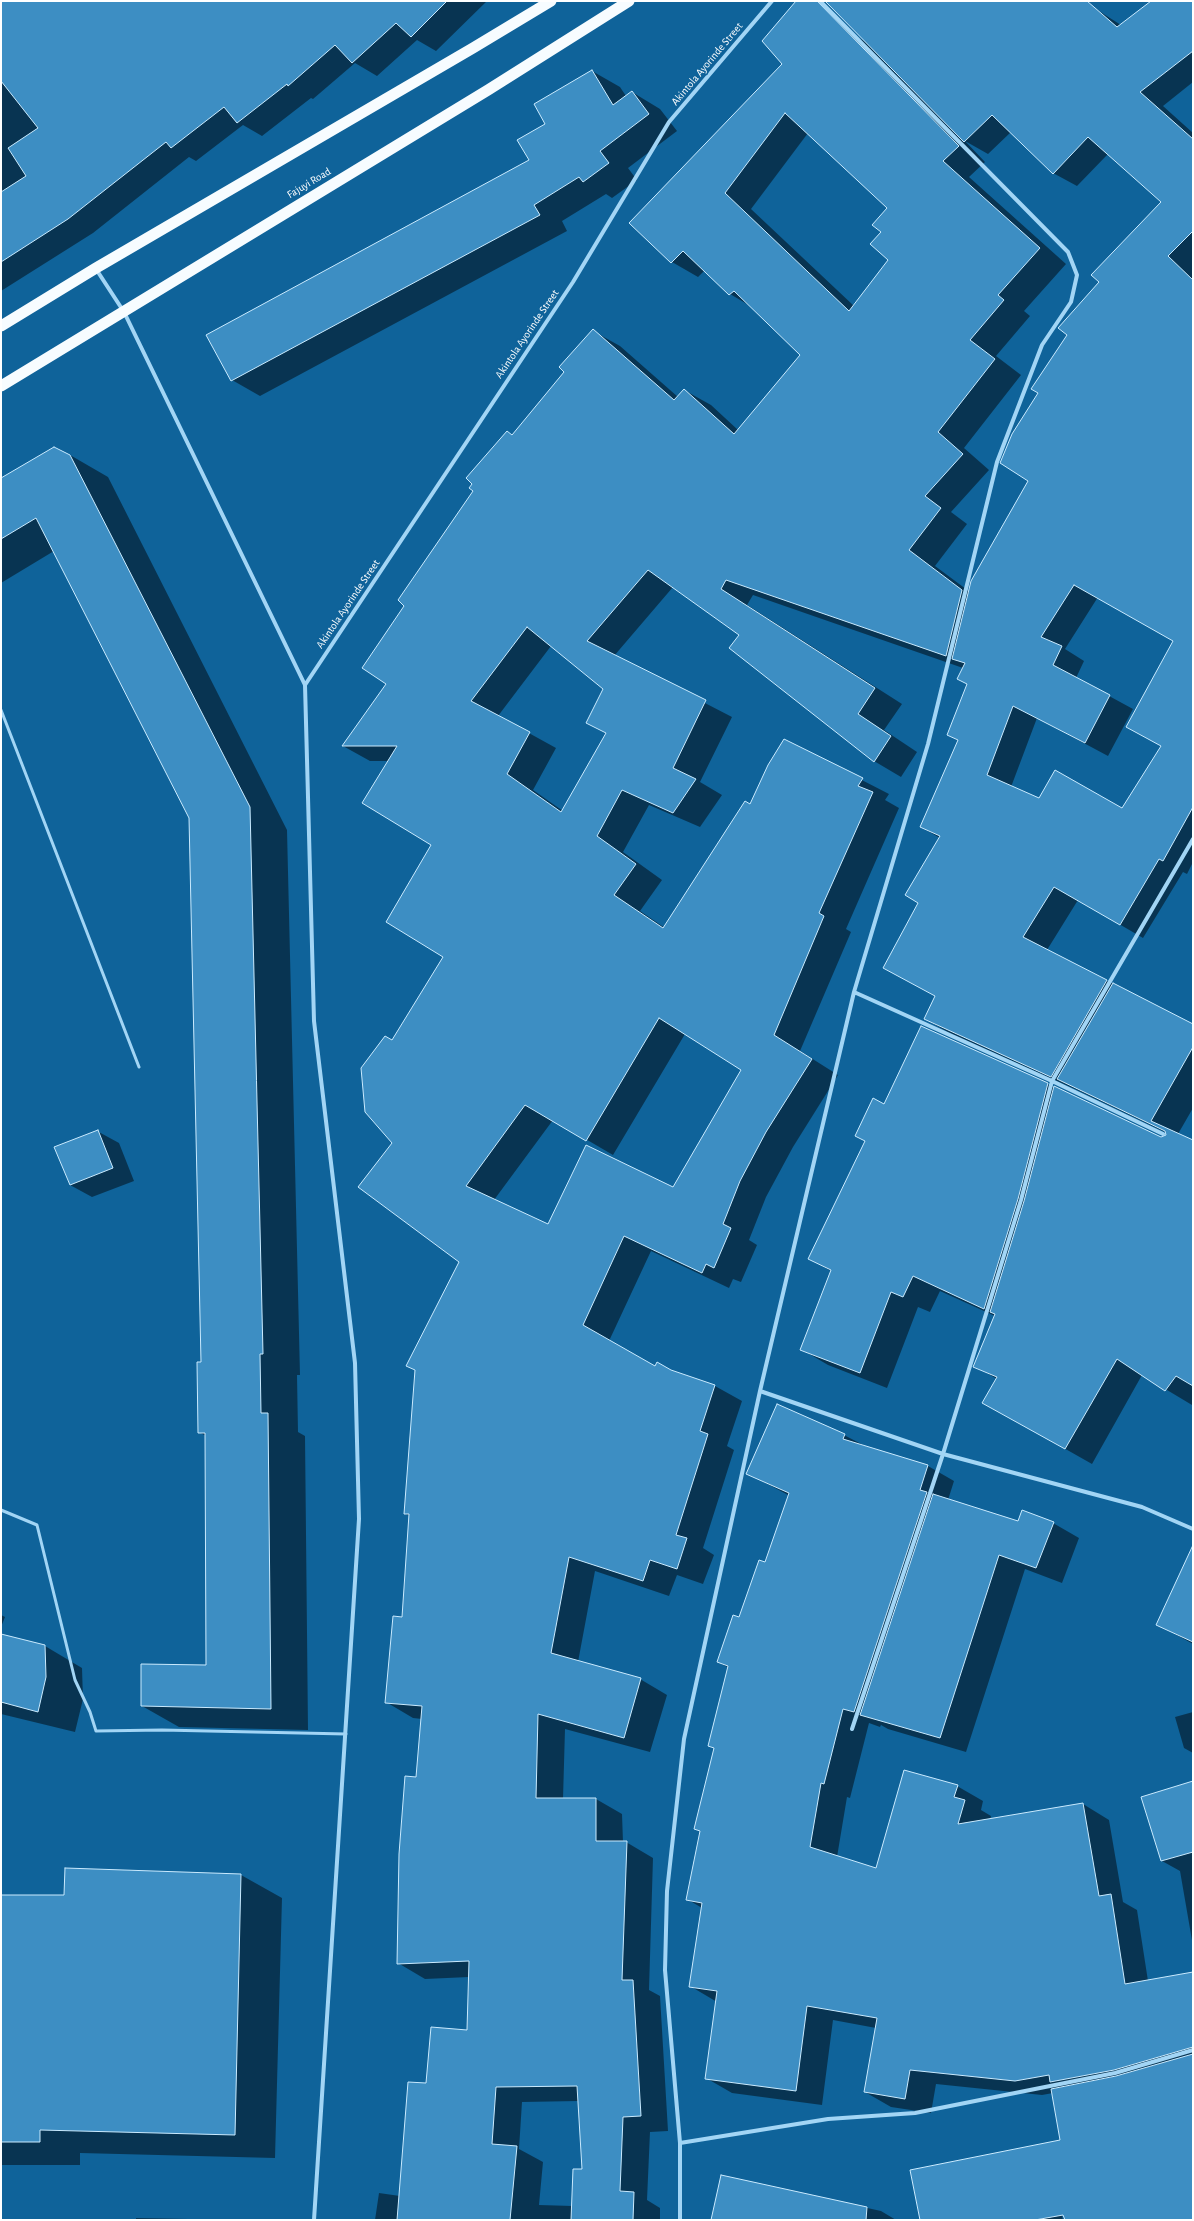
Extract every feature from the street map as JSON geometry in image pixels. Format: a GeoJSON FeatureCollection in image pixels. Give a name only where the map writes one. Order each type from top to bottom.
{"type":"FeatureCollection","features":[{"type":"Feature","properties":{"kind":"highway"},"geometry":{"type":"LineString","coordinates":[[1,326],[96,268],[474,48],[551,1]]}},
{"type":"Feature","properties":{"kind":"highway","name":"Fajuyi Road"},"geometry":{"type":"LineString","coordinates":[[1,386],[629,1]]}},
{"type":"Feature","properties":{"kind":"street","name":"Akintola Ayorinde Street"},"geometry":{"type":"LineString","coordinates":[[305,685],[573,282],[669,122],[772,1]]}},
{"type":"Feature","properties":{"kind":"street"},"geometry":{"type":"LineString","coordinates":[[680,2220],[680,2143],[665,1970],[667,1884],[684,1740],[760,1392],[854,992],[928,744],[997,462],[1042,345],[1071,302],[1077,275],[1068,252],[820,1]]}},
{"type":"Feature","properties":{"kind":"street"},"geometry":{"type":"LineString","coordinates":[[96,268],[124,312],[305,685],[314,1021],[355,1363],[359,1519],[314,2220]]}},
{"type":"Feature","properties":{"kind":"street"},"geometry":{"type":"LineString","coordinates":[[852,1729],[943,1454],[1021,1200],[1052,1081],[1193,839]]}},
{"type":"Feature","properties":{"kind":"street"},"geometry":{"type":"LineString","coordinates":[[854,992],[1052,1081],[1163,1134]]}},
{"type":"Feature","properties":{"kind":"street"},"geometry":{"type":"LineString","coordinates":[[760,1392],[943,1454],[1142,1507],[1193,1529]]}},
{"type":"Feature","properties":{"kind":"street"},"geometry":{"type":"LineString","coordinates":[[680,2143],[828,2119],[915,2113],[1115,2073],[1193,2050]]}},
{"type":"Feature","properties":{"kind":"lane"},"geometry":{"type":"LineString","coordinates":[[1,710],[139,1067]]}},
{"type":"Feature","properties":{"kind":"lane"},"geometry":{"type":"LineString","coordinates":[[1,1510],[37,1525],[75,1680],[90,1712],[96,1731],[162,1730],[346,1734]]}},
{"type":"Feature","properties":{"kind":"building"},"geometry":{"type":"Polygon","coordinates":[[[1,1],[447,1],[411,37],[396,23],[352,63],[335,45],[288,86],[287,84],[237,123],[224,107],[171,148],[166,142],[68,219],[1,262],[1,192],[26,176],[8,148],[38,128],[1,81],[1,1]]]}},
{"type":"Feature","properties":{"kind":"building"},"geometry":{"type":"Polygon","coordinates":[[[796,1],[817,1],[959,146],[943,161],[1040,248],[998,295],[1004,300],[970,340],[995,359],[938,432],[963,454],[925,496],[941,508],[909,550],[962,590],[946,656],[726,580],[721,589],[875,688],[858,714],[891,736],[874,762],[729,648],[739,635],[648,570],[587,641],[706,700],[673,768],[696,779],[673,813],[622,790],[597,836],[636,864],[614,895],[663,928],[745,801],[750,804],[768,765],[784,739],[863,778],[858,786],[873,792],[819,913],[824,916],[774,1035],[812,1059],[766,1132],[740,1181],[723,1224],[731,1228],[714,1268],[706,1264],[702,1273],[624,1236],[583,1325],[655,1366],[657,1362],[671,1370],[715,1385],[700,1431],[708,1434],[676,1535],[687,1538],[677,1569],[650,1560],[643,1581],[569,1557],[551,1653],[641,1678],[624,1738],[538,1714],[536,1798],[596,1798],[596,1841],[627,1841],[622,1980],[633,1980],[641,2116],[623,2117],[620,2191],[634,2192],[633,2220],[571,2220],[573,2169],[582,2169],[577,2086],[496,2087],[492,2144],[517,2146],[510,2220],[397,2220],[408,2082],[426,2083],[431,2027],[467,2030],[469,1961],[397,1964],[399,1854],[405,1776],[416,1777],[422,1706],[385,1703],[393,1616],[402,1617],[409,1514],[404,1514],[415,1370],[406,1366],[459,1262],[358,1187],[392,1143],[365,1112],[361,1068],[385,1036],[392,1040],[443,957],[386,922],[431,845],[362,803],[397,746],[342,746],[386,684],[362,668],[404,606],[398,600],[473,491],[469,488],[472,484],[466,478],[507,431],[512,435],[564,372],[559,367],[593,329],[674,400],[684,389],[734,434],[800,355],[734,291],[729,295],[683,251],[671,263],[629,223],[782,64],[762,41],[796,1]],[[785,113],[725,193],[849,311],[888,260],[870,244],[881,232],[872,225],[887,208],[785,113]],[[527,627],[471,701],[530,732],[507,774],[561,812],[606,733],[586,723],[603,689],[527,627]],[[659,1018],[586,1141],[525,1105],[466,1186],[548,1224],[586,1145],[673,1187],[741,1070],[659,1018]]]}},
{"type":"Feature","properties":{"kind":"building"},"geometry":{"type":"Polygon","coordinates":[[[825,1],[1087,1],[1117,27],[1151,1],[1193,1],[1193,51],[1140,92],[1193,139],[1193,231],[1168,256],[1193,280],[1193,807],[1163,861],[1159,859],[1120,925],[1054,887],[1023,937],[1107,980],[1051,1077],[924,1019],[935,996],[883,968],[918,903],[905,895],[940,836],[920,827],[958,740],[947,735],[967,684],[957,679],[965,663],[952,659],[971,581],[1028,481],[1000,463],[1012,434],[1038,393],[1031,389],[1067,335],[1058,328],[1099,282],[1091,275],[1161,202],[1088,137],[1053,174],[992,115],[964,142],[825,1]],[[1074,585],[1041,637],[1062,646],[1053,665],[1110,695],[1085,743],[1013,706],[987,775],[1039,798],[1055,770],[1122,808],[1161,746],[1126,727],[1173,641],[1074,585]]]}},
{"type":"Feature","properties":{"kind":"building"},"geometry":{"type":"Polygon","coordinates":[[[592,70],[613,105],[632,91],[649,114],[600,151],[609,163],[583,182],[579,177],[534,205],[540,215],[231,381],[206,335],[529,160],[517,140],[545,124],[534,104],[592,70]]]}},
{"type":"Feature","properties":{"kind":"building"},"geometry":{"type":"Polygon","coordinates":[[[54,447],[70,455],[250,807],[263,1354],[260,1354],[261,1413],[268,1413],[271,1709],[141,1706],[141,1664],[206,1665],[205,1433],[198,1433],[197,1362],[201,1362],[189,818],[36,518],[1,539],[1,478],[54,447]]]}},
{"type":"Feature","properties":{"kind":"building"},"geometry":{"type":"Polygon","coordinates":[[[1113,983],[1193,1024],[1193,1047],[1151,1121],[1193,1140],[1193,1386],[1176,1376],[1165,1391],[1117,1359],[1065,1449],[982,1403],[997,1377],[973,1367],[995,1314],[990,1312],[1024,1201],[1054,1086],[1161,1137],[1166,1135],[1165,1131],[1057,1079],[1113,983]]]}},
{"type":"Feature","properties":{"kind":"building"},"geometry":{"type":"Polygon","coordinates":[[[921,1026],[1048,1083],[1018,1199],[984,1309],[913,1276],[903,1297],[891,1292],[860,1373],[800,1350],[831,1270],[808,1259],[865,1141],[855,1136],[873,1098],[884,1104],[921,1026]]]}},
{"type":"Feature","properties":{"kind":"building"},"geometry":{"type":"Polygon","coordinates":[[[98,1130],[113,1168],[70,1185],[54,1147],[98,1130]]]}},
{"type":"Feature","properties":{"kind":"building"},"geometry":{"type":"Polygon","coordinates":[[[777,1404],[845,1434],[843,1439],[928,1465],[920,1490],[927,1492],[854,1712],[843,1709],[824,1784],[821,1783],[810,1847],[876,1868],[904,1770],[958,1785],[954,1797],[965,1800],[958,1824],[1083,1803],[1099,1896],[1111,1894],[1125,1984],[1193,1972],[1193,2047],[1114,2070],[1050,2082],[1049,2075],[1015,2081],[910,2070],[905,2099],[864,2092],[877,2018],[807,2006],[796,2091],[705,2079],[717,1991],[689,1987],[702,1903],[686,1900],[700,1831],[694,1829],[714,1748],[708,1746],[728,1666],[717,1662],[733,1615],[739,1617],[759,1560],[765,1562],[789,1493],[746,1474],[777,1404]]]}},
{"type":"Feature","properties":{"kind":"building"},"geometry":{"type":"Polygon","coordinates":[[[933,1494],[1018,1521],[1022,1510],[1054,1522],[1036,1568],[999,1555],[940,1738],[860,1715],[933,1494]]]}},
{"type":"Feature","properties":{"kind":"building"},"geometry":{"type":"Polygon","coordinates":[[[1193,1545],[1193,1642],[1156,1625],[1193,1545]]]}},
{"type":"Feature","properties":{"kind":"building"},"geometry":{"type":"Polygon","coordinates":[[[1,1634],[45,1645],[46,1677],[38,1712],[1,1702],[1,1634]]]}},
{"type":"Feature","properties":{"kind":"building"},"geometry":{"type":"Polygon","coordinates":[[[1193,1781],[1193,1852],[1161,1861],[1141,1797],[1193,1781]]]}},
{"type":"Feature","properties":{"kind":"building"},"geometry":{"type":"Polygon","coordinates":[[[65,1868],[241,1874],[235,2135],[40,2130],[40,2142],[1,2142],[1,1895],[64,1895],[65,1868]]]}},
{"type":"Feature","properties":{"kind":"building"},"geometry":{"type":"Polygon","coordinates":[[[1193,2054],[1193,2220],[1065,2220],[1063,2215],[1035,2220],[920,2220],[910,2170],[1060,2140],[1051,2089],[1116,2076],[1193,2054]]]}},
{"type":"Feature","properties":{"kind":"building"},"geometry":{"type":"Polygon","coordinates":[[[721,2175],[867,2207],[866,2220],[711,2220],[721,2175]]]}}]}
